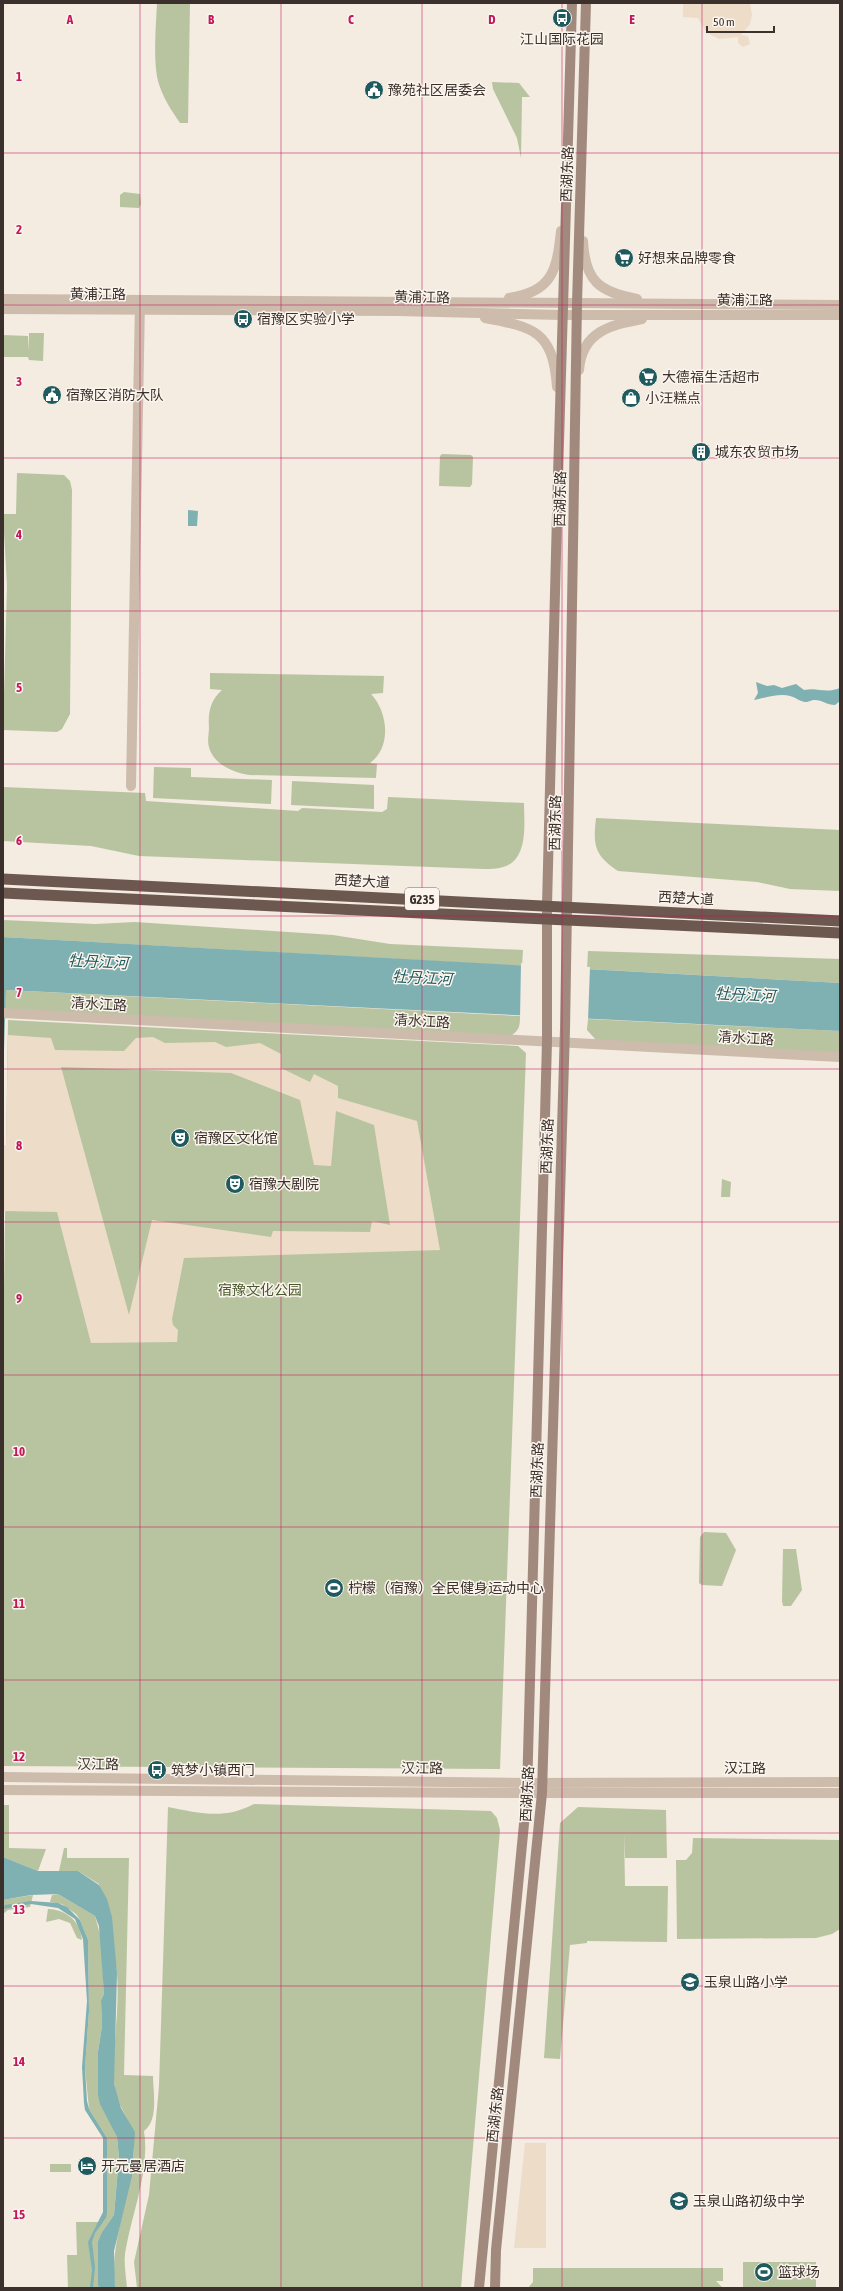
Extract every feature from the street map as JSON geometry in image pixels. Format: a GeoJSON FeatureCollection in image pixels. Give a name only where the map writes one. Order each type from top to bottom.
{"type":"FeatureCollection","features":[{"type":"Feature","properties":{"kind":"highway","name":"西楚大道"},"geometry":{"type":"LineString","coordinates":[[3,879],[568,906],[840,921]]}},
{"type":"Feature","properties":{"kind":"highway","name":"西楚大道"},"geometry":{"type":"LineString","coordinates":[[3,893],[840,933]]}},
{"type":"Feature","properties":{"kind":"main road","name":"西湖东路"},"geometry":{"type":"LineString","coordinates":[[479,2288],[527,1783],[547,1041],[547,906],[559,412],[572,3]]}},
{"type":"Feature","properties":{"kind":"main road","name":"西湖东路"},"geometry":{"type":"LineString","coordinates":[[495,2288],[496,2250],[542,1794],[565,1029],[577,303],[586,3]]}},
{"type":"Feature","properties":{"kind":"street"},"geometry":{"type":"LineString","coordinates":[[455,308],[523,296],[540,288],[555,270],[558,260],[566,191]]}},
{"type":"Feature","properties":{"kind":"street"},"geometry":{"type":"LineString","coordinates":[[580,192],[583,253],[593,280],[603,289],[618,295],[662,304]]}},
{"type":"Feature","properties":{"kind":"street","name":"黄浦江路"},"geometry":{"type":"LineString","coordinates":[[3,299],[140,304],[455,308],[562,315],[840,315]]}},
{"type":"Feature","properties":{"kind":"street","name":"黄浦江路"},"geometry":{"type":"LineString","coordinates":[[455,308],[562,303],[840,306]]}},
{"type":"Feature","properties":{"kind":"street"},"geometry":{"type":"LineString","coordinates":[[132,786],[140,304]]}},
{"type":"Feature","properties":{"kind":"street","name":"黄浦江路"},"geometry":{"type":"LineString","coordinates":[[3,309],[140,304]]}},
{"type":"Feature","properties":{"kind":"street"},"geometry":{"type":"LineString","coordinates":[[455,308],[529,328],[542,338],[550,350],[556,375],[559,412]]}},
{"type":"Feature","properties":{"kind":"street"},"geometry":{"type":"LineString","coordinates":[[575,411],[579,362],[585,346],[596,333],[612,325],[662,314]]}},
{"type":"Feature","properties":{"kind":"street","name":"清水江路"},"geometry":{"type":"LineString","coordinates":[[6,1013],[840,1057]]}},
{"type":"Feature","properties":{"kind":"street","name":"汉江路"},"geometry":{"type":"LineString","coordinates":[[3,1777],[527,1783],[840,1782]]}},
{"type":"Feature","properties":{"kind":"street","name":"汉江路"},"geometry":{"type":"LineString","coordinates":[[3,1790],[526,1794],[840,1793]]}},
{"type":"Feature","properties":{"kind":"green space"},"geometry":{"type":"Polygon","coordinates":[[[157,3],[190,3],[188,123],[180,123],[164,97],[158,81],[155,53],[157,3]]]}},
{"type":"Feature","properties":{"kind":"green space"},"geometry":{"type":"Polygon","coordinates":[[[492,82],[519,83],[530,97],[522,97],[521,158],[517,138],[493,89],[492,82]]]}},
{"type":"Feature","properties":{"kind":"green space"},"geometry":{"type":"Polygon","coordinates":[[[124,192],[140,194],[141,204],[139,208],[120,207],[120,195],[124,192]]]}},
{"type":"Feature","properties":{"kind":"green space"},"geometry":{"type":"Polygon","coordinates":[[[29,333],[44,333],[43,361],[29,360],[28,357],[3,357],[3,335],[28,336],[29,351],[29,333]]]}},
{"type":"Feature","properties":{"kind":"green space"},"geometry":{"type":"Polygon","coordinates":[[[442,454],[471,455],[473,457],[472,484],[470,487],[439,486],[440,456],[442,454]]]}},
{"type":"Feature","properties":{"kind":"green space"},"geometry":{"type":"Polygon","coordinates":[[[17,473],[64,475],[70,481],[72,490],[70,714],[62,729],[57,732],[3,730],[7,586],[3,514],[16,514],[17,473]]]}},
{"type":"Feature","properties":{"kind":"green space"},"geometry":{"type":"Polygon","coordinates":[[[210,673],[384,676],[383,693],[371,694],[377,701],[381,710],[385,729],[382,748],[370,763],[377,764],[376,778],[249,775],[225,767],[219,763],[211,753],[208,745],[209,717],[212,703],[222,690],[210,689],[210,673]]]}},
{"type":"Feature","properties":{"kind":"green space"},"geometry":{"type":"Polygon","coordinates":[[[154,767],[191,768],[191,777],[272,780],[271,804],[153,798],[154,767]]]}},
{"type":"Feature","properties":{"kind":"green space"},"geometry":{"type":"Polygon","coordinates":[[[292,781],[374,785],[374,809],[291,805],[292,781]]]}},
{"type":"Feature","properties":{"kind":"green space"},"geometry":{"type":"Polygon","coordinates":[[[3,787],[145,793],[146,801],[298,811],[302,808],[382,812],[387,809],[388,797],[524,803],[524,830],[521,849],[517,857],[511,863],[494,869],[139,856],[91,846],[3,841],[3,787]]]}},
{"type":"Feature","properties":{"kind":"green space"},"geometry":{"type":"Polygon","coordinates":[[[596,818],[840,830],[840,891],[790,889],[757,882],[618,871],[604,860],[597,849],[595,842],[596,818]]]}},
{"type":"Feature","properties":{"kind":"green space"},"geometry":{"type":"Polygon","coordinates":[[[3,920],[95,924],[135,922],[333,935],[390,944],[523,950],[522,966],[3,937],[3,920]]]}},
{"type":"Feature","properties":{"kind":"green space"},"geometry":{"type":"Polygon","coordinates":[[[588,951],[840,959],[840,983],[587,969],[588,951]]]}},
{"type":"Feature","properties":{"kind":"green space"},"geometry":{"type":"Polygon","coordinates":[[[6,990],[520,1016],[520,1020],[517,1031],[509,1037],[5,1009],[6,990]]]}},
{"type":"Feature","properties":{"kind":"green space"},"geometry":{"type":"Polygon","coordinates":[[[588,1019],[840,1031],[840,1055],[596,1040],[587,1030],[588,1019]]]}},
{"type":"Feature","properties":{"kind":"green space","name":"宿豫文化公园"},"geometry":{"type":"Polygon","coordinates":[[[8,1020],[518,1046],[526,1053],[500,1769],[3,1766],[3,1353],[8,1020]]]}},
{"type":"Feature","properties":{"kind":"green space"},"geometry":{"type":"Polygon","coordinates":[[[722,1179],[731,1182],[730,1197],[721,1197],[722,1179]]]}},
{"type":"Feature","properties":{"kind":"green space"},"geometry":{"type":"Polygon","coordinates":[[[704,1532],[726,1533],[736,1550],[722,1586],[702,1585],[699,1583],[700,1537],[704,1532]]]}},
{"type":"Feature","properties":{"kind":"green space"},"geometry":{"type":"Polygon","coordinates":[[[783,1549],[796,1549],[802,1590],[791,1606],[783,1606],[782,1601],[783,1549]]]}},
{"type":"Feature","properties":{"kind":"green space"},"geometry":{"type":"Polygon","coordinates":[[[254,1804],[491,1811],[497,1818],[500,1830],[461,2288],[137,2288],[134,2262],[149,2195],[159,2086],[168,1807],[201,1813],[222,1814],[243,1809],[254,1804]]]}},
{"type":"Feature","properties":{"kind":"green space"},"geometry":{"type":"Polygon","coordinates":[[[3,1805],[9,1805],[9,1848],[46,1849],[38,1871],[3,1857],[3,1805]]]}},
{"type":"Feature","properties":{"kind":"green space"},"geometry":{"type":"Polygon","coordinates":[[[578,1807],[666,1810],[667,1858],[625,1858],[624,1834],[625,1886],[668,1886],[667,1942],[587,1941],[587,1943],[570,1945],[560,2059],[544,2058],[560,1823],[578,1807]]]}},
{"type":"Feature","properties":{"kind":"green space"},"geometry":{"type":"Polygon","coordinates":[[[693,1838],[840,1840],[840,1929],[832,1934],[816,1938],[677,1939],[676,1860],[686,1860],[692,1853],[693,1838]]]}},
{"type":"Feature","properties":{"kind":"green space"},"geometry":{"type":"Polygon","coordinates":[[[64,1848],[67,1848],[67,1858],[129,1858],[124,2075],[153,2076],[154,2105],[152,2120],[144,2131],[145,2160],[143,2175],[125,2253],[127,2288],[115,2288],[114,2270],[118,2234],[133,2163],[134,2145],[131,2128],[118,2099],[114,2083],[114,2056],[118,2001],[116,1964],[99,1884],[78,1871],[59,1871],[64,1848]]]}},
{"type":"Feature","properties":{"kind":"green space"},"geometry":{"type":"Polygon","coordinates":[[[58,1894],[95,1916],[101,1938],[104,1994],[101,2000],[102,2026],[98,2052],[111,2124],[117,2137],[119,2157],[114,2215],[102,2232],[98,2250],[99,2288],[68,2288],[67,2255],[77,2255],[76,2222],[103,2222],[106,2218],[107,2138],[89,2109],[85,2068],[89,2011],[88,1940],[76,1914],[62,1904],[50,1902],[52,1895],[58,1894]]]}},
{"type":"Feature","properties":{"kind":"green space"},"geometry":{"type":"Polygon","coordinates":[[[33,1895],[30,1907],[8,1910],[3,1914],[3,1900],[33,1895]]]}},
{"type":"Feature","properties":{"kind":"green space"},"geometry":{"type":"Polygon","coordinates":[[[48,1909],[67,1914],[79,1927],[82,1940],[77,1938],[70,1923],[59,1919],[46,1922],[48,1909]]]}},
{"type":"Feature","properties":{"kind":"green space"},"geometry":{"type":"Polygon","coordinates":[[[50,2164],[71,2164],[71,2172],[50,2172],[50,2164]]]}},
{"type":"Feature","properties":{"kind":"green space"},"geometry":{"type":"Polygon","coordinates":[[[743,2262],[816,2262],[816,2288],[743,2287],[743,2262]]]}},
{"type":"Feature","properties":{"kind":"green space"},"geometry":{"type":"Polygon","coordinates":[[[533,2268],[723,2268],[723,2281],[716,2281],[723,2288],[528,2288],[533,2282],[533,2268]]]}},
{"type":"Feature","properties":{"kind":"shaded area"},"geometry":{"type":"Polygon","coordinates":[[[683,3],[750,3],[752,15],[750,24],[741,35],[748,36],[750,44],[743,47],[738,43],[738,37],[719,39],[711,35],[704,29],[698,18],[683,17],[683,3]]]}},
{"type":"Feature","properties":{"kind":"shaded area"},"geometry":{"type":"Polygon","coordinates":[[[8,1035],[51,1038],[55,1050],[124,1051],[136,1038],[153,1037],[165,1043],[215,1042],[226,1047],[260,1043],[281,1054],[281,1068],[310,1082],[314,1074],[338,1086],[338,1098],[417,1121],[440,1250],[184,1258],[172,1319],[173,1325],[178,1330],[177,1342],[91,1343],[57,1212],[3,1211],[3,1145],[6,1145],[8,1035]],[[61,1067],[129,1315],[152,1220],[271,1237],[273,1231],[370,1232],[372,1221],[390,1225],[374,1125],[336,1111],[331,1166],[314,1165],[300,1100],[231,1073],[61,1067]]]}},
{"type":"Feature","properties":{"kind":"shaded area"},"geometry":{"type":"Polygon","coordinates":[[[525,2143],[546,2143],[546,2248],[514,2248],[525,2143]]]}},
{"type":"Feature","properties":{"kind":"water"},"geometry":{"type":"Polygon","coordinates":[[[188,510],[198,511],[197,526],[188,526],[188,510]]]}},
{"type":"Feature","properties":{"kind":"water"},"geometry":{"type":"Polygon","coordinates":[[[756,682],[767,686],[774,685],[782,688],[796,684],[804,690],[834,690],[840,688],[840,701],[835,705],[818,700],[805,702],[786,695],[754,700],[758,693],[756,682]]]}},
{"type":"Feature","properties":{"kind":"water","name":"牡丹江河"},"geometry":{"type":"Polygon","coordinates":[[[3,937],[840,983],[840,1031],[6,990],[3,1082],[3,937]]]}},
{"type":"Feature","properties":{"kind":"water"},"geometry":{"type":"Polygon","coordinates":[[[3,1857],[38,1871],[78,1871],[99,1885],[107,1899],[112,1917],[117,1973],[114,2084],[121,2108],[135,2132],[132,2176],[114,2251],[115,2288],[99,2288],[98,2284],[98,2242],[102,2232],[114,2215],[119,2157],[117,2137],[100,2104],[98,2095],[98,2052],[102,2026],[101,2000],[104,1994],[99,1926],[95,1916],[58,1894],[31,1895],[3,1900],[3,1857]]]}},
{"type":"Feature","properties":{"kind":"water"},"geometry":{"type":"Polygon","coordinates":[[[31,1901],[58,1903],[67,1907],[80,1920],[88,1940],[89,2011],[85,2068],[87,2101],[89,2109],[107,2138],[107,2213],[106,2218],[95,2233],[92,2242],[95,2267],[93,2288],[90,2288],[92,2270],[88,2242],[103,2212],[103,2138],[85,2110],[84,2103],[82,2067],[87,2001],[83,1939],[75,1919],[58,1908],[31,1904],[3,1909],[5,1905],[31,1901]]]}},
{"type":"Feature","properties":{"kind":"pier"},"geometry":{"type":"Polygon","coordinates":[[[521,963],[590,967],[588,1021],[520,1018],[521,963]]]}},
{"type":"Feature","properties":{"kind":"place","name":"江山国际花园"},"geometry":{"type":"Point","coordinates":[562,18]}},
{"type":"Feature","properties":{"kind":"place","name":"豫苑社区居委会"},"geometry":{"type":"Point","coordinates":[374,90]}},
{"type":"Feature","properties":{"kind":"place","name":"好想来品牌零食"},"geometry":{"type":"Point","coordinates":[624,258]}},
{"type":"Feature","properties":{"kind":"place","name":"宿豫区实验小学"},"geometry":{"type":"Point","coordinates":[243,319]}},
{"type":"Feature","properties":{"kind":"place","name":"大德福生活超市"},"geometry":{"type":"Point","coordinates":[648,377]}},
{"type":"Feature","properties":{"kind":"place","name":"宿豫区消防大队"},"geometry":{"type":"Point","coordinates":[52,395]}},
{"type":"Feature","properties":{"kind":"place","name":"小汪糕点"},"geometry":{"type":"Point","coordinates":[631,398]}},
{"type":"Feature","properties":{"kind":"place","name":"城东农贸市场"},"geometry":{"type":"Point","coordinates":[701,452]}},
{"type":"Feature","properties":{"kind":"place","name":"宿豫区文化馆"},"geometry":{"type":"Point","coordinates":[180,1138]}},
{"type":"Feature","properties":{"kind":"place","name":"宿豫大剧院"},"geometry":{"type":"Point","coordinates":[235,1184]}},
{"type":"Feature","properties":{"kind":"place","name":"柠檬（宿豫）全民健身运动中心"},"geometry":{"type":"Point","coordinates":[334,1588]}},
{"type":"Feature","properties":{"kind":"place","name":"筑梦小镇西门"},"geometry":{"type":"Point","coordinates":[157,1770]}},
{"type":"Feature","properties":{"kind":"place","name":"玉泉山路小学"},"geometry":{"type":"Point","coordinates":[690,1982]}},
{"type":"Feature","properties":{"kind":"place","name":"开元曼居酒店"},"geometry":{"type":"Point","coordinates":[87,2166]}},
{"type":"Feature","properties":{"kind":"place","name":"玉泉山路初级中学"},"geometry":{"type":"Point","coordinates":[679,2201]}},
{"type":"Feature","properties":{"kind":"place","name":"篮球场"},"geometry":{"type":"Point","coordinates":[764,2272]}}]}
